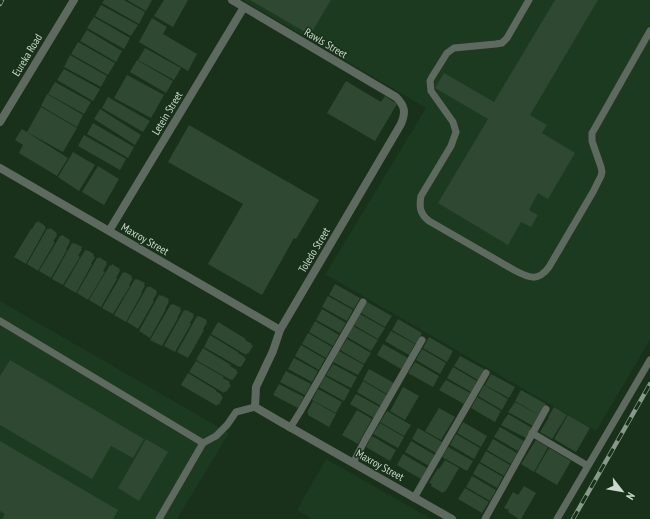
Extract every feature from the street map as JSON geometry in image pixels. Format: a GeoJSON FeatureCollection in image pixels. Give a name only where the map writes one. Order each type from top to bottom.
{"type":"FeatureCollection","features":[{"type":"Feature","properties":{"kind":"street","name":"Eureka Road"},"geometry":{"type":"LineString","coordinates":[[0,122],[74,0]]}},
{"type":"Feature","properties":{"kind":"street","name":"Rawls Street"},"geometry":{"type":"LineString","coordinates":[[232,0],[396,97],[402,103],[404,109]]}},
{"type":"Feature","properties":{"kind":"street","name":"Letein Street"},"geometry":{"type":"LineString","coordinates":[[109,231],[244,7]]}},
{"type":"Feature","properties":{"kind":"street","name":"Toledo Street"},"geometry":{"type":"LineString","coordinates":[[255,407],[256,387],[273,351],[280,330],[401,124],[404,116],[404,109]]}},
{"type":"Feature","properties":{"kind":"street","name":"Maxroy Street"},"geometry":{"type":"LineString","coordinates":[[0,168],[280,330]]}},
{"type":"Feature","properties":{"kind":"street","name":"Maxroy Street"},"geometry":{"type":"LineString","coordinates":[[255,407],[452,519]]}},
{"type":"Feature","properties":{"kind":"lane"},"geometry":{"type":"LineString","coordinates":[[529,0],[507,38],[502,43],[454,48],[447,53],[432,77],[430,81],[431,91],[453,122],[456,132],[451,146],[422,196],[420,205],[421,212],[429,221],[514,270],[529,276],[540,276],[549,267],[601,176],[601,167],[592,141],[592,133],[650,31]]}},
{"type":"Feature","properties":{"kind":"lane"},"geometry":{"type":"LineString","coordinates":[[290,428],[363,302]]}},
{"type":"Feature","properties":{"kind":"lane"},"geometry":{"type":"LineString","coordinates":[[0,321],[204,442]]}},
{"type":"Feature","properties":{"kind":"lane"},"geometry":{"type":"LineString","coordinates":[[354,463],[365,440],[422,340]]}},
{"type":"Feature","properties":{"kind":"lane"},"geometry":{"type":"LineString","coordinates":[[557,519],[650,360]]}},
{"type":"Feature","properties":{"kind":"lane"},"geometry":{"type":"LineString","coordinates":[[414,498],[486,373]]}},
{"type":"Feature","properties":{"kind":"lane"},"geometry":{"type":"LineString","coordinates":[[159,519],[204,442],[216,436],[227,425],[236,412],[255,407]]}},
{"type":"Feature","properties":{"kind":"lane"},"geometry":{"type":"LineString","coordinates":[[485,519],[546,409]]}},
{"type":"Feature","properties":{"kind":"lane"},"geometry":{"type":"LineString","coordinates":[[532,433],[588,466]]}},
{"type":"Feature","properties":{"kind":"shaded area"},"geometry":{"type":"Polygon","coordinates":[[[243,0],[650,0],[650,340],[596,431],[325,275],[426,108],[243,0]]]}},
{"type":"Feature","properties":{"kind":"shaded area"},"geometry":{"type":"Polygon","coordinates":[[[0,301],[229,433],[177,519],[0,519],[0,301]]]}},
{"type":"Feature","properties":{"kind":"shaded area"},"geometry":{"type":"Polygon","coordinates":[[[326,459],[431,519],[312,519],[297,510],[326,459]]]}},
{"type":"Feature","properties":{"kind":"building"},"geometry":{"type":"Polygon","coordinates":[[[104,0],[124,0],[145,12],[139,24],[102,3],[104,0]]]}},
{"type":"Feature","properties":{"kind":"building"},"geometry":{"type":"Polygon","coordinates":[[[127,0],[152,0],[146,11],[127,0]]]}},
{"type":"Feature","properties":{"kind":"building"},"geometry":{"type":"Polygon","coordinates":[[[164,0],[188,0],[173,27],[154,16],[164,0]]]}},
{"type":"Feature","properties":{"kind":"building"},"geometry":{"type":"Polygon","coordinates":[[[250,0],[331,0],[310,35],[250,0]]]}},
{"type":"Feature","properties":{"kind":"building"},"geometry":{"type":"Polygon","coordinates":[[[555,0],[598,0],[530,115],[547,125],[542,133],[575,153],[548,199],[538,193],[529,210],[538,215],[531,227],[521,222],[508,245],[438,203],[488,119],[435,88],[444,73],[494,102],[555,0]]]}},
{"type":"Feature","properties":{"kind":"building"},"geometry":{"type":"Polygon","coordinates":[[[101,5],[138,25],[131,36],[95,16],[101,5]]]}},
{"type":"Feature","properties":{"kind":"building"},"geometry":{"type":"Polygon","coordinates":[[[94,17],[130,38],[124,49],[87,28],[94,17]]]}},
{"type":"Feature","properties":{"kind":"building"},"geometry":{"type":"Polygon","coordinates":[[[152,18],[167,27],[163,34],[197,54],[188,71],[139,42],[152,18]]]}},
{"type":"Feature","properties":{"kind":"building"},"geometry":{"type":"Polygon","coordinates":[[[87,30],[122,51],[116,62],[80,41],[87,30]]]}},
{"type":"Feature","properties":{"kind":"building"},"geometry":{"type":"Polygon","coordinates":[[[78,42],[115,63],[108,75],[71,54],[78,42]]]}},
{"type":"Feature","properties":{"kind":"building"},"geometry":{"type":"Polygon","coordinates":[[[145,48],[181,68],[174,80],[138,60],[145,48]]]}},
{"type":"Feature","properties":{"kind":"building"},"geometry":{"type":"Polygon","coordinates":[[[70,55],[107,76],[101,87],[64,67],[70,55]]]}},
{"type":"Feature","properties":{"kind":"building"},"geometry":{"type":"Polygon","coordinates":[[[137,60],[173,81],[166,93],[130,72],[137,60]]]}},
{"type":"Feature","properties":{"kind":"building"},"geometry":{"type":"Polygon","coordinates":[[[64,69],[100,89],[93,101],[57,80],[64,69]]]}},
{"type":"Feature","properties":{"kind":"building"},"geometry":{"type":"Polygon","coordinates":[[[127,75],[164,95],[151,118],[114,98],[127,75]]]}},
{"type":"Feature","properties":{"kind":"building"},"geometry":{"type":"Polygon","coordinates":[[[346,81],[381,102],[385,96],[397,104],[375,141],[327,113],[346,81]]]}},
{"type":"Feature","properties":{"kind":"building"},"geometry":{"type":"Polygon","coordinates":[[[55,82],[91,102],[84,114],[48,94],[55,82]]]}},
{"type":"Feature","properties":{"kind":"building"},"geometry":{"type":"Polygon","coordinates":[[[47,94],[83,115],[77,127],[41,106],[47,94]]]}},
{"type":"Feature","properties":{"kind":"building"},"geometry":{"type":"Polygon","coordinates":[[[108,97],[150,121],[143,132],[102,108],[108,97]]]}},
{"type":"Feature","properties":{"kind":"building"},"geometry":{"type":"Polygon","coordinates":[[[41,107],[77,128],[63,152],[27,132],[41,107]]]}},
{"type":"Feature","properties":{"kind":"building"},"geometry":{"type":"Polygon","coordinates":[[[100,109],[141,135],[135,145],[94,119],[100,109]]]}},
{"type":"Feature","properties":{"kind":"building"},"geometry":{"type":"Polygon","coordinates":[[[93,123],[134,147],[128,158],[87,134],[93,123]]]}},
{"type":"Feature","properties":{"kind":"building"},"geometry":{"type":"Polygon","coordinates":[[[189,125],[319,200],[296,239],[294,238],[262,295],[208,264],[243,204],[168,162],[189,125]]]}},
{"type":"Feature","properties":{"kind":"building"},"geometry":{"type":"Polygon","coordinates":[[[22,129],[68,158],[57,176],[19,153],[23,145],[15,140],[22,129]]]}},
{"type":"Feature","properties":{"kind":"building"},"geometry":{"type":"Polygon","coordinates":[[[84,135],[126,159],[120,170],[78,146],[84,135]]]}},
{"type":"Feature","properties":{"kind":"building"},"geometry":{"type":"Polygon","coordinates":[[[73,152],[95,165],[79,191],[58,177],[73,152]]]}},
{"type":"Feature","properties":{"kind":"building"},"geometry":{"type":"Polygon","coordinates":[[[98,166],[119,179],[104,205],[82,192],[98,166]]]}},
{"type":"Feature","properties":{"kind":"building"},"geometry":{"type":"Polygon","coordinates":[[[38,221],[46,228],[26,264],[14,257],[31,229],[38,221]]]}},
{"type":"Feature","properties":{"kind":"building"},"geometry":{"type":"Polygon","coordinates":[[[50,228],[57,233],[57,235],[53,242],[55,242],[38,271],[27,264],[47,229],[50,228]]]}},
{"type":"Feature","properties":{"kind":"building"},"geometry":{"type":"Polygon","coordinates":[[[62,235],[70,240],[70,242],[51,278],[39,271],[62,235]]]}},
{"type":"Feature","properties":{"kind":"building"},"geometry":{"type":"Polygon","coordinates":[[[72,243],[82,247],[82,249],[78,256],[80,257],[63,285],[52,279],[72,243]]]}},
{"type":"Feature","properties":{"kind":"building"},"geometry":{"type":"Polygon","coordinates":[[[85,250],[94,254],[93,256],[95,257],[76,293],[64,286],[85,250]]]}},
{"type":"Feature","properties":{"kind":"building"},"geometry":{"type":"Polygon","coordinates":[[[99,257],[107,262],[103,271],[105,272],[88,300],[77,293],[99,257]]]}},
{"type":"Feature","properties":{"kind":"building"},"geometry":{"type":"Polygon","coordinates":[[[112,264],[120,269],[120,271],[101,307],[89,300],[112,264]]]}},
{"type":"Feature","properties":{"kind":"building"},"geometry":{"type":"Polygon","coordinates":[[[123,272],[132,276],[131,278],[133,278],[129,285],[130,286],[113,314],[102,308],[123,272]]]}},
{"type":"Feature","properties":{"kind":"building"},"geometry":{"type":"Polygon","coordinates":[[[135,279],[145,283],[145,286],[126,322],[114,315],[135,279]]]}},
{"type":"Feature","properties":{"kind":"building"},"geometry":{"type":"Polygon","coordinates":[[[335,284],[360,298],[354,309],[329,295],[335,284]]]}},
{"type":"Feature","properties":{"kind":"building"},"geometry":{"type":"Polygon","coordinates":[[[149,286],[157,291],[157,293],[138,329],[127,322],[149,286]]]}},
{"type":"Feature","properties":{"kind":"building"},"geometry":{"type":"Polygon","coordinates":[[[159,295],[169,299],[169,302],[150,338],[139,331],[159,295]]]}},
{"type":"Feature","properties":{"kind":"building"},"geometry":{"type":"Polygon","coordinates":[[[328,296],[353,310],[347,321],[322,307],[328,296]]]}},
{"type":"Feature","properties":{"kind":"building"},"geometry":{"type":"Polygon","coordinates":[[[367,302],[392,316],[385,327],[361,313],[367,302]]]}},
{"type":"Feature","properties":{"kind":"building"},"geometry":{"type":"Polygon","coordinates":[[[171,304],[181,308],[181,311],[162,346],[150,340],[171,304]]]}},
{"type":"Feature","properties":{"kind":"building"},"geometry":{"type":"Polygon","coordinates":[[[322,309],[346,323],[340,333],[316,320],[322,309]]]}},
{"type":"Feature","properties":{"kind":"building"},"geometry":{"type":"Polygon","coordinates":[[[184,310],[194,314],[194,316],[175,352],[164,346],[184,310]]]}},
{"type":"Feature","properties":{"kind":"building"},"geometry":{"type":"Polygon","coordinates":[[[360,314],[385,328],[378,339],[354,325],[360,314]]]}},
{"type":"Feature","properties":{"kind":"building"},"geometry":{"type":"Polygon","coordinates":[[[197,316],[207,320],[207,323],[188,358],[177,352],[197,316]]]}},
{"type":"Feature","properties":{"kind":"building"},"geometry":{"type":"Polygon","coordinates":[[[398,319],[422,333],[416,344],[392,330],[398,319]]]}},
{"type":"Feature","properties":{"kind":"building"},"geometry":{"type":"Polygon","coordinates":[[[315,321],[339,335],[333,346],[309,332],[315,321]]]}},
{"type":"Feature","properties":{"kind":"building"},"geometry":{"type":"Polygon","coordinates":[[[218,322],[252,344],[251,345],[253,346],[248,354],[247,353],[246,355],[211,334],[218,322]]]}},
{"type":"Feature","properties":{"kind":"building"},"geometry":{"type":"Polygon","coordinates":[[[353,326],[378,340],[371,351],[347,337],[353,326]]]}},
{"type":"Feature","properties":{"kind":"building"},"geometry":{"type":"Polygon","coordinates":[[[391,331],[415,344],[409,355],[385,341],[391,331]]]}},
{"type":"Feature","properties":{"kind":"building"},"geometry":{"type":"Polygon","coordinates":[[[308,333],[332,347],[326,358],[302,344],[308,333]]]}},
{"type":"Feature","properties":{"kind":"building"},"geometry":{"type":"Polygon","coordinates":[[[210,335],[245,357],[244,358],[246,359],[241,367],[204,347],[210,335]]]}},
{"type":"Feature","properties":{"kind":"building"},"geometry":{"type":"Polygon","coordinates":[[[429,337],[453,351],[447,362],[423,348],[429,337]]]}},
{"type":"Feature","properties":{"kind":"building"},"geometry":{"type":"Polygon","coordinates":[[[347,339],[371,353],[364,364],[340,350],[347,339]]]}},
{"type":"Feature","properties":{"kind":"building"},"geometry":{"type":"Polygon","coordinates":[[[383,344],[408,358],[401,369],[377,355],[383,344]]]}},
{"type":"Feature","properties":{"kind":"building"},"geometry":{"type":"Polygon","coordinates":[[[301,345],[325,359],[319,370],[295,356],[301,345]]]}},
{"type":"Feature","properties":{"kind":"building"},"geometry":{"type":"Polygon","coordinates":[[[203,348],[237,370],[236,371],[238,372],[233,380],[196,360],[203,348]]]}},
{"type":"Feature","properties":{"kind":"building"},"geometry":{"type":"Polygon","coordinates":[[[422,349],[446,363],[440,374],[416,360],[422,349]]]}},
{"type":"Feature","properties":{"kind":"building"},"geometry":{"type":"Polygon","coordinates":[[[339,351],[364,365],[358,375],[333,362],[339,351]]]}},
{"type":"Feature","properties":{"kind":"building"},"geometry":{"type":"Polygon","coordinates":[[[460,356],[484,369],[478,380],[454,366],[460,356]]]}},
{"type":"Feature","properties":{"kind":"building"},"geometry":{"type":"Polygon","coordinates":[[[294,358],[318,371],[312,382],[288,369],[294,358]]]}},
{"type":"Feature","properties":{"kind":"building"},"geometry":{"type":"Polygon","coordinates":[[[10,360],[144,439],[133,458],[111,446],[92,479],[0,425],[0,376],[10,360]]]}},
{"type":"Feature","properties":{"kind":"building"},"geometry":{"type":"Polygon","coordinates":[[[196,361],[230,382],[229,384],[231,385],[226,392],[225,391],[224,393],[189,372],[196,361]]]}},
{"type":"Feature","properties":{"kind":"building"},"geometry":{"type":"Polygon","coordinates":[[[415,362],[439,376],[433,387],[408,373],[415,362]]]}},
{"type":"Feature","properties":{"kind":"building"},"geometry":{"type":"Polygon","coordinates":[[[333,364],[357,377],[351,388],[326,375],[333,364]]]}},
{"type":"Feature","properties":{"kind":"building"},"geometry":{"type":"Polygon","coordinates":[[[453,367],[477,381],[471,392],[447,378],[453,367]]]}},
{"type":"Feature","properties":{"kind":"building"},"geometry":{"type":"Polygon","coordinates":[[[369,369],[394,383],[387,394],[363,380],[369,369]]]}},
{"type":"Feature","properties":{"kind":"building"},"geometry":{"type":"Polygon","coordinates":[[[286,371],[311,384],[305,395],[280,382],[286,371]]]}},
{"type":"Feature","properties":{"kind":"building"},"geometry":{"type":"Polygon","coordinates":[[[188,373],[222,395],[221,396],[223,397],[219,405],[217,404],[217,406],[181,385],[188,373]]]}},
{"type":"Feature","properties":{"kind":"building"},"geometry":{"type":"Polygon","coordinates":[[[491,374],[515,387],[509,398],[485,385],[491,374]]]}},
{"type":"Feature","properties":{"kind":"building"},"geometry":{"type":"Polygon","coordinates":[[[325,376],[350,390],[344,401],[319,387],[325,376]]]}},
{"type":"Feature","properties":{"kind":"building"},"geometry":{"type":"Polygon","coordinates":[[[446,380],[470,393],[464,404],[439,390],[446,380]]]}},
{"type":"Feature","properties":{"kind":"building"},"geometry":{"type":"Polygon","coordinates":[[[363,381],[387,395],[381,406],[357,392],[363,381]]]}},
{"type":"Feature","properties":{"kind":"building"},"geometry":{"type":"Polygon","coordinates":[[[279,384],[304,397],[298,408],[273,395],[279,384]]]}},
{"type":"Feature","properties":{"kind":"building"},"geometry":{"type":"Polygon","coordinates":[[[484,385],[508,399],[502,410],[478,396],[484,385]]]}},
{"type":"Feature","properties":{"kind":"building"},"geometry":{"type":"Polygon","coordinates":[[[403,387],[419,396],[405,420],[390,411],[403,387]]]}},
{"type":"Feature","properties":{"kind":"building"},"geometry":{"type":"Polygon","coordinates":[[[318,389],[342,402],[336,413],[312,400],[318,389]]]}},
{"type":"Feature","properties":{"kind":"building"},"geometry":{"type":"Polygon","coordinates":[[[521,390],[546,404],[539,415],[515,401],[521,390]]]}},
{"type":"Feature","properties":{"kind":"building"},"geometry":{"type":"Polygon","coordinates":[[[356,394],[380,407],[374,418],[350,404],[356,394]]]}},
{"type":"Feature","properties":{"kind":"building"},"geometry":{"type":"Polygon","coordinates":[[[477,397],[501,411],[495,422],[471,408],[477,397]]]}},
{"type":"Feature","properties":{"kind":"building"},"geometry":{"type":"Polygon","coordinates":[[[313,401],[336,414],[329,427],[308,415],[307,412],[313,401]]]}},
{"type":"Feature","properties":{"kind":"building"},"geometry":{"type":"Polygon","coordinates":[[[515,402],[539,415],[533,426],[508,412],[515,402]]]}},
{"type":"Feature","properties":{"kind":"building"},"geometry":{"type":"Polygon","coordinates":[[[554,407],[567,415],[552,439],[540,432],[554,407]]]}},
{"type":"Feature","properties":{"kind":"building"},"geometry":{"type":"Polygon","coordinates":[[[439,408],[455,417],[441,440],[425,431],[439,408]]]}},
{"type":"Feature","properties":{"kind":"building"},"geometry":{"type":"Polygon","coordinates":[[[357,410],[372,419],[358,444],[342,435],[357,410]]]}},
{"type":"Feature","properties":{"kind":"building"},"geometry":{"type":"Polygon","coordinates":[[[387,411],[411,425],[404,436],[380,422],[387,411]]]}},
{"type":"Feature","properties":{"kind":"building"},"geometry":{"type":"Polygon","coordinates":[[[508,414],[532,428],[526,438],[501,425],[508,414]]]}},
{"type":"Feature","properties":{"kind":"building"},"geometry":{"type":"Polygon","coordinates":[[[568,415],[590,428],[576,452],[554,439],[568,415]]]}},
{"type":"Feature","properties":{"kind":"building"},"geometry":{"type":"Polygon","coordinates":[[[463,422],[487,436],[481,447],[457,433],[463,422]]]}},
{"type":"Feature","properties":{"kind":"building"},"geometry":{"type":"Polygon","coordinates":[[[380,423],[404,437],[398,448],[373,434],[380,423]]]}},
{"type":"Feature","properties":{"kind":"building"},"geometry":{"type":"Polygon","coordinates":[[[500,427],[524,441],[518,451],[494,437],[500,427]]]}},
{"type":"Feature","properties":{"kind":"building"},"geometry":{"type":"Polygon","coordinates":[[[418,428],[442,442],[436,453],[412,439],[418,428]]]}},
{"type":"Feature","properties":{"kind":"building"},"geometry":{"type":"Polygon","coordinates":[[[456,434],[480,448],[474,459],[450,445],[456,434]]]}},
{"type":"Feature","properties":{"kind":"building"},"geometry":{"type":"Polygon","coordinates":[[[372,436],[396,450],[390,461],[366,447],[372,436]]]}},
{"type":"Feature","properties":{"kind":"building"},"geometry":{"type":"Polygon","coordinates":[[[146,439],[168,452],[139,501],[118,488],[146,439]]]}},
{"type":"Feature","properties":{"kind":"building"},"geometry":{"type":"Polygon","coordinates":[[[493,439],[517,453],[511,464],[487,450],[493,439]]]}},
{"type":"Feature","properties":{"kind":"building"},"geometry":{"type":"Polygon","coordinates":[[[536,440],[548,447],[534,472],[521,464],[536,440]]]}},
{"type":"Feature","properties":{"kind":"building"},"geometry":{"type":"Polygon","coordinates":[[[0,441],[118,510],[113,519],[2,519],[5,514],[0,511],[0,441]]]}},
{"type":"Feature","properties":{"kind":"building"},"geometry":{"type":"Polygon","coordinates":[[[411,441],[435,455],[429,466],[405,452],[411,441]]]}},
{"type":"Feature","properties":{"kind":"building"},"geometry":{"type":"Polygon","coordinates":[[[448,447],[473,461],[467,471],[442,457],[448,447]]]}},
{"type":"Feature","properties":{"kind":"building"},"geometry":{"type":"Polygon","coordinates":[[[549,448],[571,461],[557,485],[535,472],[549,448]]]}},
{"type":"Feature","properties":{"kind":"building"},"geometry":{"type":"Polygon","coordinates":[[[486,451],[510,465],[504,476],[480,462],[486,451]]]}},
{"type":"Feature","properties":{"kind":"building"},"geometry":{"type":"Polygon","coordinates":[[[403,454],[427,468],[421,479],[397,465],[403,454]]]}},
{"type":"Feature","properties":{"kind":"building"},"geometry":{"type":"Polygon","coordinates":[[[445,460],[459,468],[443,493],[431,486],[432,484],[429,483],[445,460]]]}},
{"type":"Feature","properties":{"kind":"building"},"geometry":{"type":"Polygon","coordinates":[[[479,463],[503,477],[497,488],[473,474],[479,463]]]}},
{"type":"Feature","properties":{"kind":"building"},"geometry":{"type":"Polygon","coordinates":[[[472,476],[496,490],[490,501],[466,487],[472,476]]]}},
{"type":"Feature","properties":{"kind":"building"},"geometry":{"type":"Polygon","coordinates":[[[524,486],[536,493],[521,519],[519,519],[508,512],[509,510],[504,508],[513,492],[518,495],[524,486]]]}},
{"type":"Feature","properties":{"kind":"building"},"geometry":{"type":"Polygon","coordinates":[[[465,488],[489,502],[482,513],[458,499],[465,488]]]}},
{"type":"Feature","properties":{"kind":"railway"},"geometry":{"type":"LineString","coordinates":[[0,4],[2,0]]}},
{"type":"Feature","properties":{"kind":"railway"},"geometry":{"type":"LineString","coordinates":[[573,519],[650,384]]}}]}
